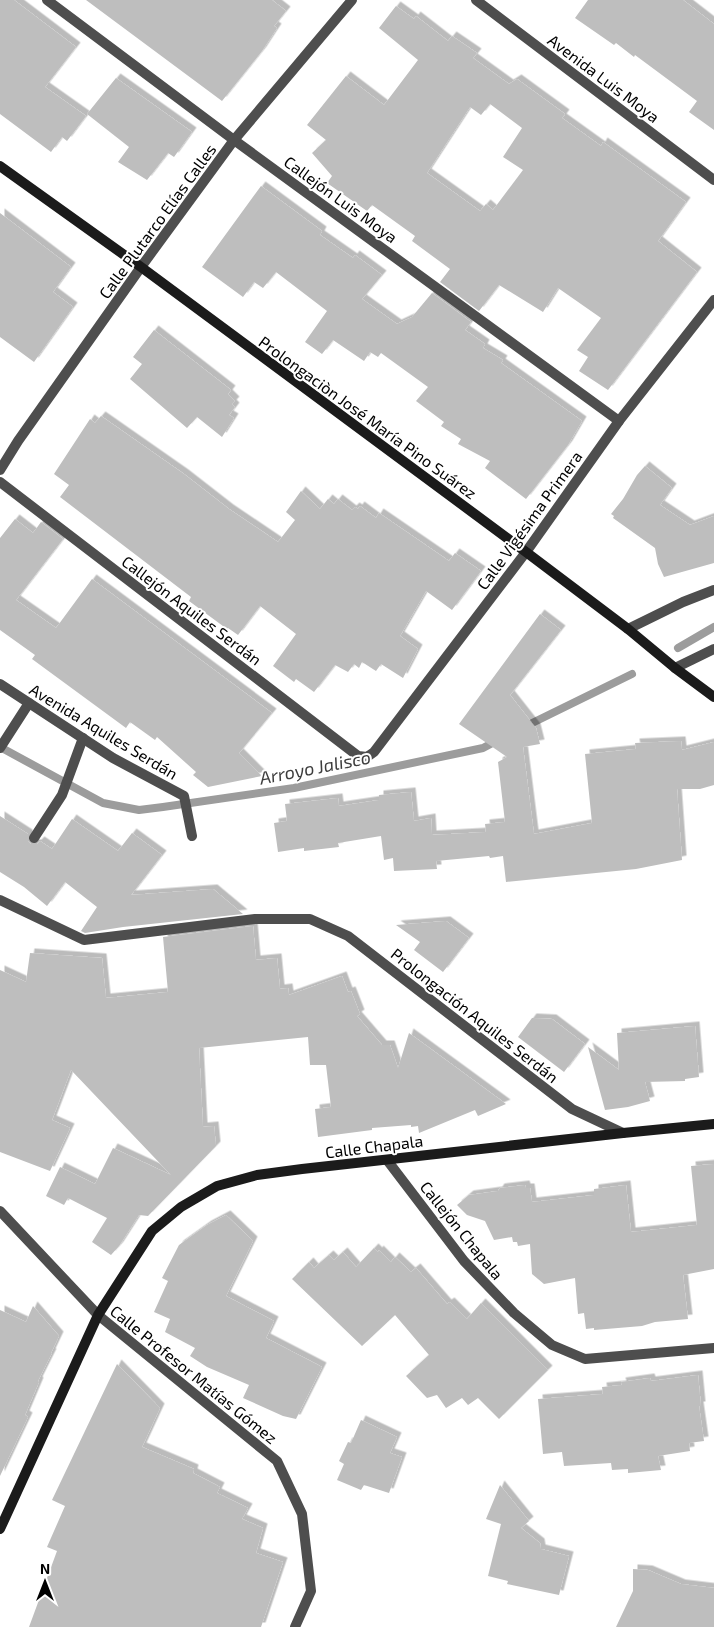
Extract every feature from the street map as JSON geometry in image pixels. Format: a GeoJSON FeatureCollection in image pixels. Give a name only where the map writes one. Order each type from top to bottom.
{"type":"FeatureCollection","features":[{"type":"Feature","properties":{"kind":"main road","name":"Prolongaciòn José María Pino Suárez"},"geometry":{"type":"LineString","coordinates":[[0,166],[141,267],[526,552],[714,697]]}},
{"type":"Feature","properties":{"kind":"main road","name":"Calle Chapala"},"geometry":{"type":"LineString","coordinates":[[0,1529],[98,1314],[152,1231],[181,1207],[217,1186],[257,1175],[714,1124]]}},
{"type":"Feature","properties":{"kind":"street","name":"Callejón Luis Moya"},"geometry":{"type":"LineString","coordinates":[[47,0],[234,140],[619,420]]}},
{"type":"Feature","properties":{"kind":"street","name":"Calle Plutarco Elías Calles"},"geometry":{"type":"LineString","coordinates":[[0,470],[18,441],[141,267],[234,140],[352,0]]}},
{"type":"Feature","properties":{"kind":"street","name":"Avenida Luis Moya"},"geometry":{"type":"LineString","coordinates":[[476,0],[714,180]]}},
{"type":"Feature","properties":{"kind":"street","name":"Calle Vigésima Primera"},"geometry":{"type":"LineString","coordinates":[[367,757],[374,752],[526,552],[619,420],[714,300]]}},
{"type":"Feature","properties":{"kind":"street","name":"Callejón Aquiles Serdán"},"geometry":{"type":"LineString","coordinates":[[0,482],[358,756],[367,757]]}},
{"type":"Feature","properties":{"kind":"street"},"geometry":{"type":"LineString","coordinates":[[628,629],[683,602],[714,590]]}},
{"type":"Feature","properties":{"kind":"street"},"geometry":{"type":"LineString","coordinates":[[675,668],[714,649]]}},
{"type":"Feature","properties":{"kind":"street","name":"Avenida Aquiles Serdán"},"geometry":{"type":"LineString","coordinates":[[0,684],[113,758],[184,796],[192,836]]}},
{"type":"Feature","properties":{"kind":"street"},"geometry":{"type":"LineString","coordinates":[[2,745],[29,703]]}},
{"type":"Feature","properties":{"kind":"street"},"geometry":{"type":"LineString","coordinates":[[34,838],[62,795],[83,738]]}},
{"type":"Feature","properties":{"kind":"street","name":"Prolongación Aquiles Serdán"},"geometry":{"type":"LineString","coordinates":[[0,900],[84,940],[255,919],[310,919],[348,936],[572,1109],[623,1133]]}},
{"type":"Feature","properties":{"kind":"street","name":"Callejón Chapala"},"geometry":{"type":"LineString","coordinates":[[387,1160],[464,1261],[514,1313],[552,1345],[585,1359],[714,1348]]}},
{"type":"Feature","properties":{"kind":"street","name":"Calle Profesor Matías Gómez"},"geometry":{"type":"LineString","coordinates":[[0,1210],[98,1314],[277,1461],[302,1514],[311,1591],[295,1627]]}},
{"type":"Feature","properties":{"kind":"building"},"geometry":{"type":"Polygon","coordinates":[[[0,0],[14,0],[76,47],[45,87],[86,116],[67,141],[62,137],[51,152],[0,114],[0,0]]]}},
{"type":"Feature","properties":{"kind":"building"},"geometry":{"type":"Polygon","coordinates":[[[86,0],[272,0],[286,11],[274,26],[277,28],[262,51],[222,101],[86,0]]]}},
{"type":"Feature","properties":{"kind":"building"},"geometry":{"type":"Polygon","coordinates":[[[588,0],[683,0],[714,24],[714,130],[689,112],[697,101],[635,55],[634,57],[616,43],[614,45],[575,18],[588,0]]]}},
{"type":"Feature","properties":{"kind":"building"},"geometry":{"type":"Polygon","coordinates":[[[396,6],[414,19],[416,16],[448,41],[452,36],[477,53],[473,58],[509,84],[517,79],[565,114],[562,118],[601,146],[603,142],[686,202],[658,241],[697,272],[608,390],[579,371],[588,357],[577,350],[601,318],[558,288],[543,312],[499,285],[479,311],[440,282],[450,269],[412,241],[415,236],[372,205],[367,211],[327,183],[332,176],[312,153],[326,140],[307,125],[346,76],[384,105],[418,60],[379,28],[396,6]],[[490,104],[481,115],[470,107],[427,173],[480,211],[486,204],[493,210],[523,170],[503,157],[522,128],[490,104]]]}},
{"type":"Feature","properties":{"kind":"building"},"geometry":{"type":"Polygon","coordinates":[[[116,78],[192,132],[174,157],[168,153],[147,180],[118,162],[129,147],[87,114],[116,78]]]}},
{"type":"Feature","properties":{"kind":"building"},"geometry":{"type":"Polygon","coordinates":[[[261,186],[322,231],[320,235],[353,258],[355,255],[382,275],[362,299],[397,324],[412,317],[432,293],[471,322],[465,330],[485,344],[483,348],[503,360],[501,363],[582,421],[568,445],[526,499],[485,468],[490,461],[458,444],[461,439],[441,426],[444,422],[416,401],[428,387],[381,353],[378,357],[370,352],[364,361],[333,340],[322,354],[305,342],[327,311],[276,272],[263,288],[254,282],[243,297],[202,267],[261,186]]]}},
{"type":"Feature","properties":{"kind":"building"},"geometry":{"type":"Polygon","coordinates":[[[0,213],[71,267],[53,292],[73,307],[34,362],[0,337],[0,213]]]}},
{"type":"Feature","properties":{"kind":"building"},"geometry":{"type":"Polygon","coordinates":[[[154,330],[231,390],[228,394],[235,401],[232,404],[235,407],[229,415],[234,418],[222,437],[197,417],[187,428],[130,379],[142,364],[133,357],[154,330]]]}},
{"type":"Feature","properties":{"kind":"building"},"geometry":{"type":"Polygon","coordinates":[[[101,416],[184,474],[229,509],[278,542],[295,520],[286,512],[301,491],[320,509],[328,499],[334,504],[338,499],[352,510],[355,507],[358,509],[360,506],[376,518],[379,513],[449,561],[455,553],[481,571],[452,610],[426,591],[400,636],[418,649],[403,678],[381,664],[376,671],[362,662],[359,668],[354,664],[348,672],[335,665],[314,692],[296,679],[294,682],[273,666],[296,634],[260,606],[238,635],[189,601],[191,597],[60,497],[69,485],[54,474],[90,419],[95,423],[101,416]]]}},
{"type":"Feature","properties":{"kind":"building"},"geometry":{"type":"Polygon","coordinates":[[[645,466],[672,488],[660,505],[690,525],[714,516],[714,563],[664,577],[658,564],[655,548],[613,518],[614,516],[611,514],[645,466]]]}},
{"type":"Feature","properties":{"kind":"building"},"geometry":{"type":"Polygon","coordinates":[[[15,519],[33,533],[41,522],[63,539],[16,600],[56,628],[92,579],[272,713],[239,753],[262,776],[208,787],[193,775],[196,772],[157,737],[155,740],[130,722],[126,728],[32,659],[35,655],[0,630],[0,538],[15,519]]]}},
{"type":"Feature","properties":{"kind":"building"},"geometry":{"type":"Polygon","coordinates":[[[540,614],[561,630],[510,695],[536,728],[540,744],[523,747],[534,834],[592,823],[585,754],[636,749],[635,743],[681,741],[682,750],[714,742],[714,785],[700,789],[677,789],[682,860],[636,869],[506,882],[503,856],[436,861],[437,869],[394,871],[393,858],[384,860],[381,836],[338,843],[339,847],[304,851],[304,848],[278,852],[274,823],[287,821],[285,804],[338,798],[339,806],[379,800],[379,795],[411,792],[414,821],[431,818],[432,835],[486,832],[485,824],[505,822],[498,762],[507,757],[459,724],[540,614]]]}},
{"type":"Feature","properties":{"kind":"building"},"geometry":{"type":"Polygon","coordinates":[[[0,816],[28,834],[28,841],[31,844],[37,844],[40,841],[52,849],[72,819],[118,851],[132,833],[162,855],[131,895],[213,889],[243,914],[85,933],[81,931],[97,907],[65,882],[47,906],[24,887],[0,872],[0,816]]]}},
{"type":"Feature","properties":{"kind":"building"},"geometry":{"type":"Polygon","coordinates":[[[446,921],[469,938],[443,972],[414,950],[420,942],[396,925],[446,921]]]}},
{"type":"Feature","properties":{"kind":"building"},"geometry":{"type":"Polygon","coordinates":[[[253,926],[256,960],[277,958],[280,989],[288,988],[289,995],[342,976],[348,992],[351,991],[360,1014],[357,1016],[382,1045],[390,1045],[398,1068],[409,1033],[506,1104],[478,1116],[475,1110],[419,1133],[418,1126],[411,1127],[411,1125],[372,1128],[372,1130],[318,1137],[315,1109],[331,1107],[326,1065],[310,1065],[308,1037],[199,1048],[203,1127],[214,1126],[216,1146],[148,1216],[139,1215],[111,1255],[92,1242],[107,1218],[68,1198],[64,1205],[46,1196],[60,1167],[95,1184],[113,1148],[171,1175],[71,1070],[52,1120],[70,1128],[50,1171],[0,1152],[0,970],[26,982],[30,953],[102,958],[106,998],[168,992],[163,937],[253,926]]]}},
{"type":"Feature","properties":{"kind":"building"},"geometry":{"type":"Polygon","coordinates":[[[532,1018],[552,1019],[585,1044],[564,1072],[518,1037],[532,1018]]]}},
{"type":"Feature","properties":{"kind":"building"},"geometry":{"type":"Polygon","coordinates":[[[695,1026],[699,1077],[685,1079],[685,1081],[645,1082],[650,1101],[628,1107],[605,1110],[588,1047],[619,1070],[617,1033],[695,1026]]]}},
{"type":"Feature","properties":{"kind":"building"},"geometry":{"type":"Polygon","coordinates":[[[714,1164],[714,1269],[683,1275],[688,1319],[655,1322],[642,1326],[586,1329],[584,1313],[578,1314],[575,1278],[544,1284],[532,1274],[530,1244],[518,1246],[517,1242],[513,1242],[512,1237],[494,1240],[485,1221],[467,1215],[457,1205],[469,1195],[525,1185],[526,1188],[530,1188],[532,1202],[594,1195],[594,1189],[626,1185],[631,1232],[697,1225],[691,1166],[714,1164]]]}},
{"type":"Feature","properties":{"kind":"building"},"geometry":{"type":"Polygon","coordinates":[[[226,1215],[253,1241],[226,1296],[274,1321],[266,1338],[322,1367],[296,1419],[283,1416],[243,1398],[249,1385],[207,1367],[190,1356],[195,1348],[165,1332],[170,1319],[154,1312],[168,1281],[162,1278],[179,1245],[207,1225],[226,1215]]]}},
{"type":"Feature","properties":{"kind":"building"},"geometry":{"type":"Polygon","coordinates":[[[374,1248],[378,1252],[379,1250],[391,1262],[395,1257],[411,1272],[416,1268],[447,1304],[450,1302],[467,1319],[481,1303],[548,1370],[499,1419],[478,1398],[468,1405],[462,1398],[446,1408],[437,1395],[427,1398],[406,1376],[429,1355],[395,1315],[362,1346],[292,1279],[309,1262],[314,1268],[329,1255],[334,1260],[343,1252],[356,1267],[374,1248]]]}},
{"type":"Feature","properties":{"kind":"building"},"geometry":{"type":"Polygon","coordinates":[[[33,1306],[59,1336],[38,1381],[25,1415],[28,1417],[0,1476],[0,1310],[26,1322],[33,1306]]]}},
{"type":"Feature","properties":{"kind":"building"},"geometry":{"type":"Polygon","coordinates":[[[117,1364],[160,1408],[142,1447],[194,1469],[193,1473],[220,1487],[217,1493],[248,1508],[242,1519],[263,1528],[256,1553],[283,1562],[261,1627],[29,1627],[57,1551],[47,1547],[65,1506],[52,1500],[117,1364]]]}},
{"type":"Feature","properties":{"kind":"building"},"geometry":{"type":"Polygon","coordinates":[[[698,1375],[701,1406],[699,1406],[704,1441],[689,1443],[690,1451],[658,1456],[661,1470],[628,1473],[628,1469],[612,1470],[611,1463],[564,1466],[562,1452],[543,1454],[538,1399],[603,1394],[602,1387],[622,1385],[621,1382],[650,1378],[651,1381],[698,1375]]]}},
{"type":"Feature","properties":{"kind":"building"},"geometry":{"type":"Polygon","coordinates":[[[361,1420],[397,1437],[390,1453],[402,1457],[389,1493],[364,1485],[361,1490],[337,1480],[344,1464],[339,1461],[348,1442],[351,1443],[361,1420]]]}},
{"type":"Feature","properties":{"kind":"building"},"geometry":{"type":"Polygon","coordinates":[[[500,1485],[529,1521],[521,1528],[540,1543],[541,1549],[569,1556],[559,1595],[507,1584],[508,1581],[488,1576],[501,1524],[486,1519],[500,1485]]]}},
{"type":"Feature","properties":{"kind":"building"},"geometry":{"type":"Polygon","coordinates":[[[633,1569],[648,1570],[681,1584],[714,1588],[714,1627],[616,1627],[633,1591],[633,1569]]]}},
{"type":"Feature","properties":{"kind":"waterway","name":"Arroyo Jalisco"},"geometry":{"type":"LineString","coordinates":[[678,648],[714,627]]}},
{"type":"Feature","properties":{"kind":"waterway","name":"Arroyo Jalisco"},"geometry":{"type":"LineString","coordinates":[[524,727],[632,674]]}},
{"type":"Feature","properties":{"kind":"waterway","name":"Arroyo Jalisco"},"geometry":{"type":"LineString","coordinates":[[0,747],[103,803],[139,810],[294,788],[483,748],[498,740]]}}]}
